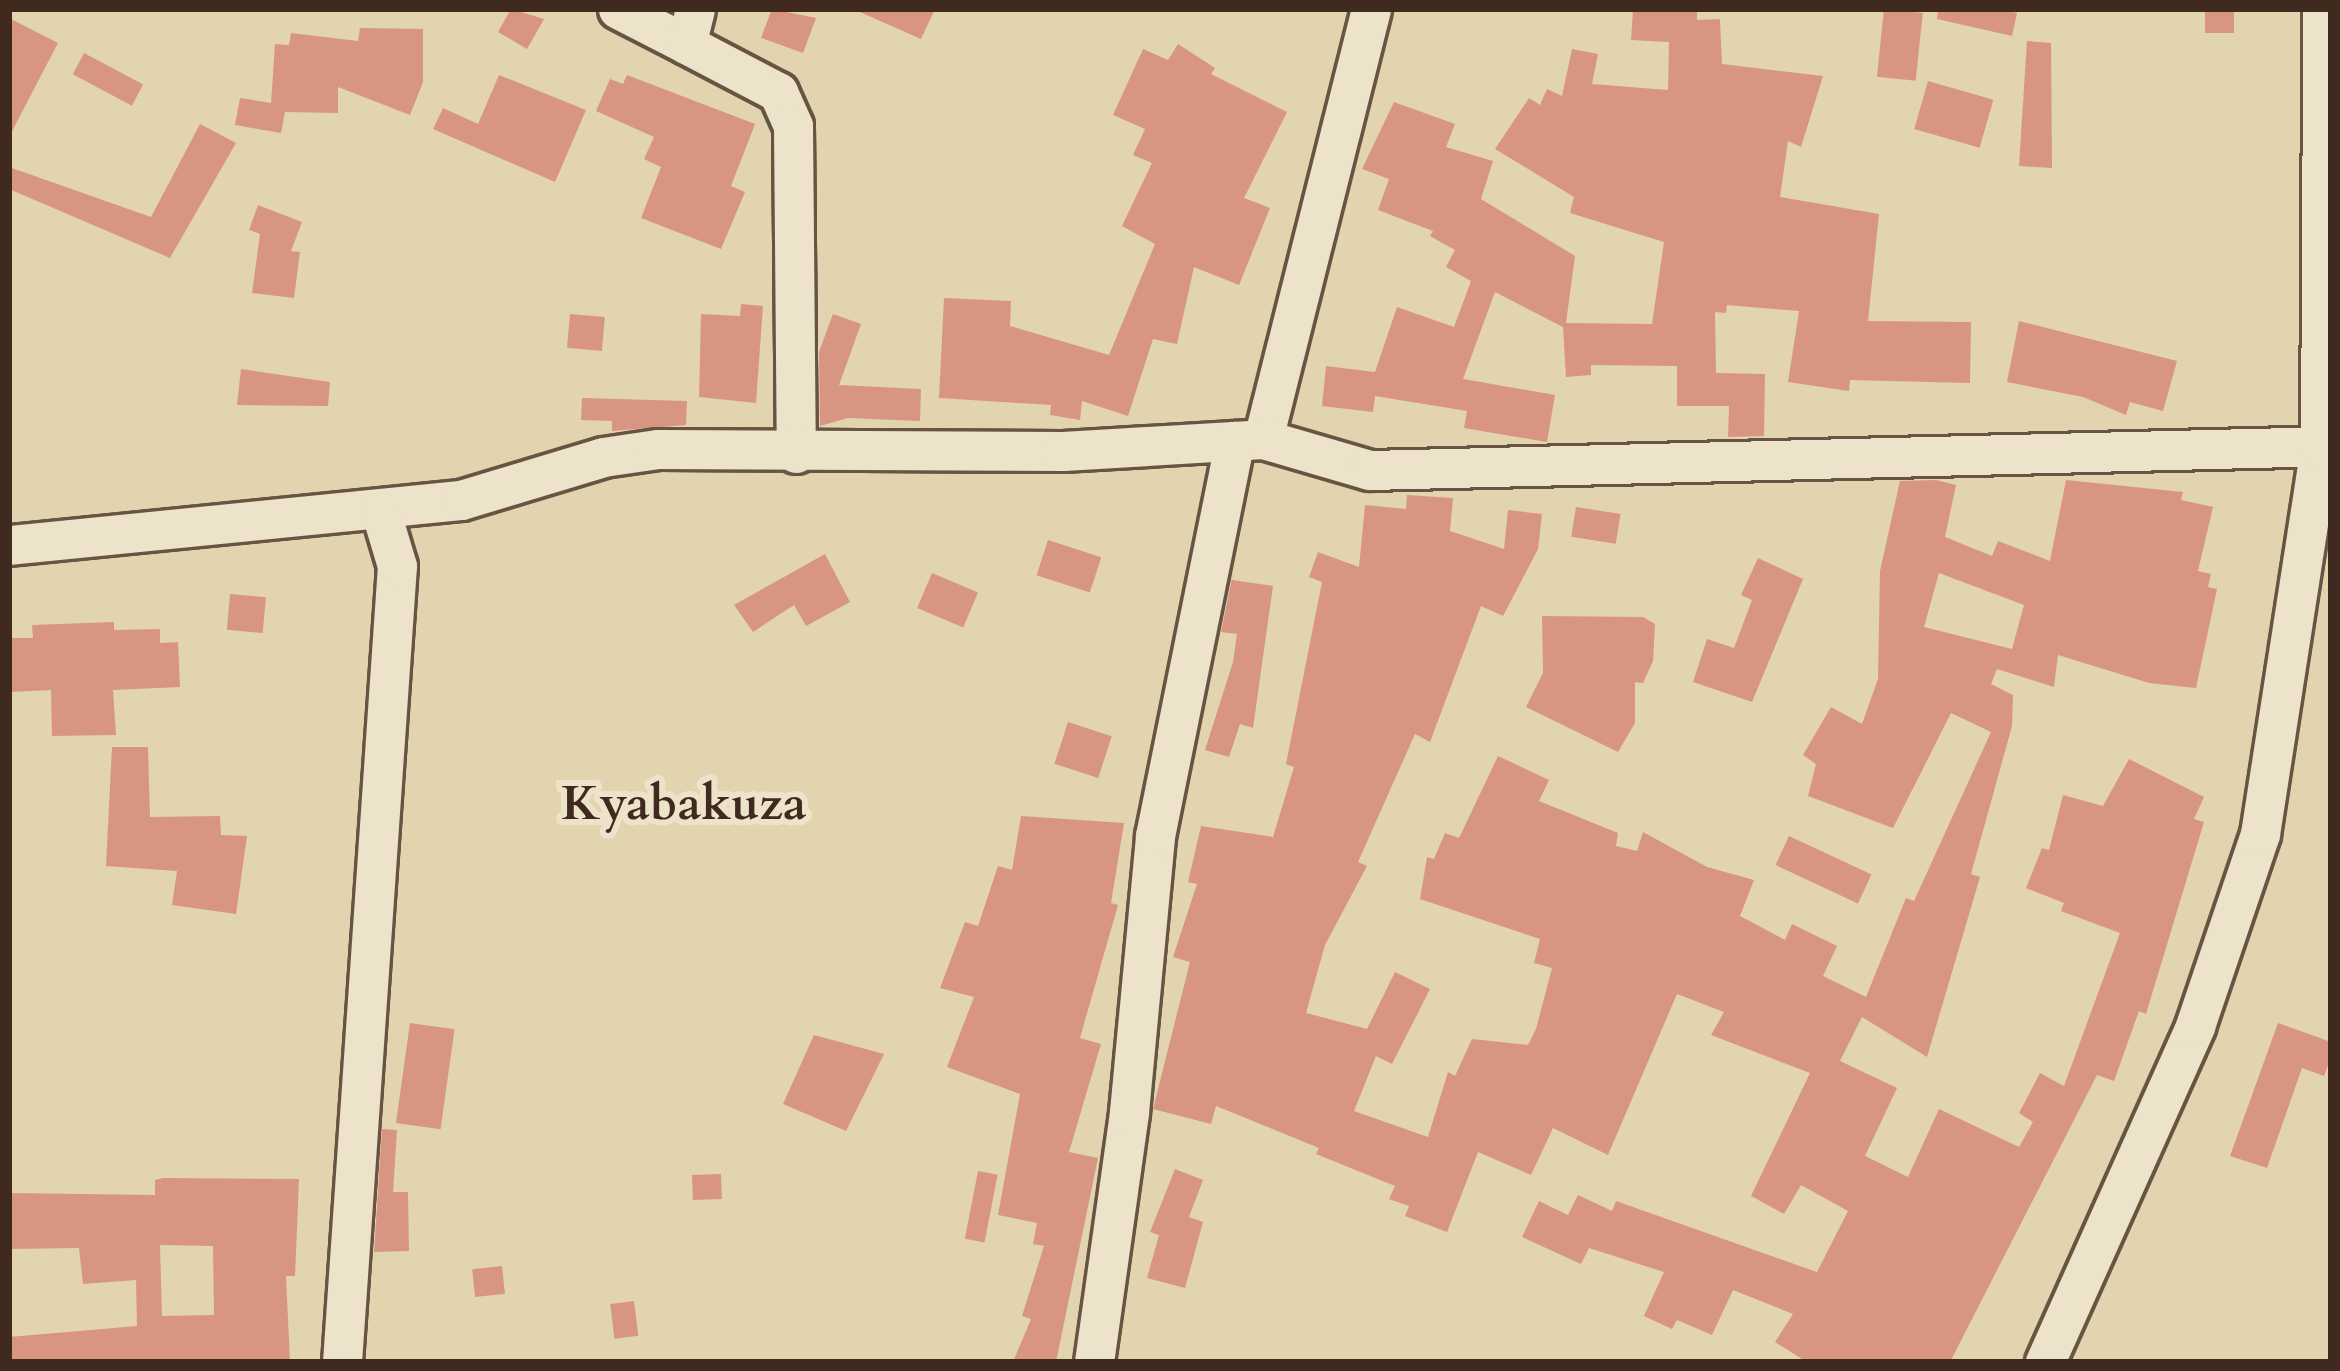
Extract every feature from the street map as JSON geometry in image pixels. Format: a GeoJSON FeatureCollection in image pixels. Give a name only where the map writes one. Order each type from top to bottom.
{"type":"FeatureCollection","features":[{"type":"Feature","properties":{"kind":"street"},"geometry":{"type":"LineString","coordinates":[[618,9],[691,26],[788,104],[796,453]]}},
{"type":"Feature","properties":{"kind":"street"},"geometry":{"type":"LineString","coordinates":[[1094,1362],[1129,1112],[1155,836],[1249,440],[1371,9]]}},
{"type":"Feature","properties":{"kind":"street"},"geometry":{"type":"LineString","coordinates":[[2044,1362],[2195,1025],[2260,834],[2325,446],[2322,9]]}},
{"type":"Feature","properties":{"kind":"street"},"geometry":{"type":"LineString","coordinates":[[9,545],[461,500],[603,457],[658,449],[796,453],[1249,440],[1370,470],[2325,446]]}},
{"type":"Feature","properties":{"kind":"street"},"geometry":{"type":"LineString","coordinates":[[397,566],[461,500]]}},
{"type":"Feature","properties":{"kind":"street"},"geometry":{"type":"LineString","coordinates":[[342,1362],[397,566],[380,509]]}},
{"type":"Feature","properties":{"kind":"building"},"geometry":{"type":"Polygon","coordinates":[[[511,9],[544,19],[527,49],[498,32],[511,9]]]}},
{"type":"Feature","properties":{"kind":"building"},"geometry":{"type":"Polygon","coordinates":[[[772,9],[816,18],[803,53],[761,38],[772,9]]]}},
{"type":"Feature","properties":{"kind":"building"},"geometry":{"type":"Polygon","coordinates":[[[853,9],[935,9],[921,39],[853,9]]]}},
{"type":"Feature","properties":{"kind":"building"},"geometry":{"type":"Polygon","coordinates":[[[1633,9],[1697,9],[1697,20],[1720,19],[1722,64],[1823,76],[1801,147],[1788,141],[1780,197],[1879,214],[1868,321],[1971,322],[1970,383],[1850,380],[1849,391],[1788,382],[1799,311],[1727,305],[1726,313],[1715,312],[1716,373],[1765,374],[1764,436],[1728,437],[1729,406],[1677,406],[1677,366],[1591,365],[1591,375],[1566,377],[1563,327],[1495,292],[1463,379],[1555,395],[1547,442],[1464,428],[1467,411],[1375,396],[1373,412],[1322,406],[1326,366],[1375,372],[1397,307],[1454,327],[1471,281],[1446,267],[1455,250],[1430,236],[1433,231],[1378,210],[1389,179],[1362,169],[1394,102],[1455,124],[1446,147],[1493,161],[1481,199],[1575,256],[1566,323],[1652,324],[1664,242],[1570,213],[1574,197],[1495,149],[1529,98],[1540,105],[1547,89],[1562,96],[1572,49],[1598,54],[1592,84],[1668,90],[1669,42],[1631,40],[1633,9]]]}},
{"type":"Feature","properties":{"kind":"building"},"geometry":{"type":"Polygon","coordinates":[[[1884,9],[1923,13],[1916,81],[1877,77],[1884,9]]]}},
{"type":"Feature","properties":{"kind":"building"},"geometry":{"type":"Polygon","coordinates":[[[1938,9],[2017,13],[2012,36],[1937,19],[1938,9]]]}},
{"type":"Feature","properties":{"kind":"building"},"geometry":{"type":"Polygon","coordinates":[[[2205,9],[2234,9],[2234,33],[2205,33],[2205,9]]]}},
{"type":"Feature","properties":{"kind":"building"},"geometry":{"type":"Polygon","coordinates":[[[9,18],[58,43],[9,137],[9,18]]]}},
{"type":"Feature","properties":{"kind":"building"},"geometry":{"type":"Polygon","coordinates":[[[360,28],[423,29],[423,82],[410,115],[338,87],[338,113],[285,112],[281,133],[235,125],[240,98],[271,103],[275,44],[289,45],[291,33],[358,41],[360,28]]]}},
{"type":"Feature","properties":{"kind":"building"},"geometry":{"type":"Polygon","coordinates":[[[2027,41],[2051,43],[2052,168],[2019,166],[2027,41]]]}},
{"type":"Feature","properties":{"kind":"building"},"geometry":{"type":"Polygon","coordinates":[[[1178,44],[1215,68],[1211,74],[1287,112],[1244,198],[1270,208],[1239,285],[1194,267],[1177,344],[1153,339],[1128,416],[1082,401],[1080,420],[1050,415],[1051,405],[939,398],[944,298],[1011,301],[1010,326],[1109,355],[1155,244],[1122,226],[1152,163],[1133,155],[1145,129],[1113,115],[1143,49],[1168,60],[1178,44]]]}},
{"type":"Feature","properties":{"kind":"building"},"geometry":{"type":"Polygon","coordinates":[[[84,53],[143,84],[132,106],[73,74],[84,53]]]}},
{"type":"Feature","properties":{"kind":"building"},"geometry":{"type":"Polygon","coordinates":[[[499,75],[586,110],[555,182],[433,129],[443,108],[478,124],[499,75]]]}},
{"type":"Feature","properties":{"kind":"building"},"geometry":{"type":"Polygon","coordinates":[[[627,75],[755,124],[731,186],[745,192],[721,249],[641,218],[661,167],[644,159],[654,137],[596,111],[610,79],[623,84],[627,75]]]}},
{"type":"Feature","properties":{"kind":"building"},"geometry":{"type":"Polygon","coordinates":[[[1928,81],[1993,100],[1980,148],[1914,129],[1928,81]]]}},
{"type":"Feature","properties":{"kind":"building"},"geometry":{"type":"Polygon","coordinates":[[[200,124],[236,143],[170,258],[9,189],[9,167],[151,217],[200,124]]]}},
{"type":"Feature","properties":{"kind":"building"},"geometry":{"type":"Polygon","coordinates":[[[258,205],[302,222],[291,251],[300,252],[294,298],[252,293],[260,234],[249,230],[258,205]]]}},
{"type":"Feature","properties":{"kind":"building"},"geometry":{"type":"Polygon","coordinates":[[[741,304],[763,306],[756,403],[699,397],[701,314],[740,316],[741,304]]]}},
{"type":"Feature","properties":{"kind":"building"},"geometry":{"type":"Polygon","coordinates":[[[570,314],[605,317],[602,351],[567,348],[570,314]]]}},
{"type":"Feature","properties":{"kind":"building"},"geometry":{"type":"Polygon","coordinates":[[[833,314],[861,324],[839,385],[921,389],[920,421],[848,418],[820,426],[819,352],[833,314]]]}},
{"type":"Feature","properties":{"kind":"building"},"geometry":{"type":"Polygon","coordinates":[[[2019,321],[2177,361],[2163,411],[2130,402],[2126,415],[2083,397],[2007,382],[2019,321]]]}},
{"type":"Feature","properties":{"kind":"building"},"geometry":{"type":"Polygon","coordinates":[[[241,369],[330,382],[328,406],[237,405],[241,369]]]}},
{"type":"Feature","properties":{"kind":"building"},"geometry":{"type":"Polygon","coordinates":[[[582,398],[687,401],[686,425],[612,431],[612,421],[581,420],[582,398]]]}},
{"type":"Feature","properties":{"kind":"building"},"geometry":{"type":"Polygon","coordinates":[[[2066,480],[2183,492],[2181,500],[2213,507],[2198,571],[2211,574],[2208,587],[2217,589],[2196,688],[2149,683],[2058,655],[2054,687],[1997,669],[1991,684],[2013,695],[2012,726],[1971,874],[1980,877],[1927,1057],[1862,1017],[1840,1061],[1897,1088],[1865,1156],[1908,1177],[1939,1109],[2019,1147],[2033,1122],[2019,1113],[2040,1073],[2064,1086],[2120,933],[2061,911],[2064,903],[2026,888],[2042,848],[2049,850],[2063,795],[2103,806],[2129,759],[2204,797],[2194,819],[2204,822],[2146,1014],[2139,1011],[2114,1081],[2097,1075],[1950,1362],[1807,1362],[1775,1342],[1793,1314],[1733,1290],[1712,1335],[1677,1320],[1672,1329],[1644,1316],[1664,1272],[1589,1248],[1581,1264],[1522,1237],[1539,1201],[1568,1215],[1578,1195],[1612,1211],[1616,1201],[1817,1272],[1848,1211],[1801,1185],[1784,1214],[1751,1196],[1810,1073],[1711,1035],[1724,1012],[1677,994],[1608,1155],[1553,1128],[1531,1175],[1478,1152],[1447,1232],[1405,1216],[1409,1206],[1389,1199],[1395,1186],[1316,1154],[1319,1148],[1216,1106],[1211,1124],[1153,1109],[1190,962],[1173,957],[1197,884],[1188,882],[1201,826],[1273,837],[1294,767],[1286,764],[1322,582],[1309,577],[1318,552],[1359,567],[1365,505],[1406,509],[1407,495],[1453,498],[1450,531],[1504,549],[1508,510],[1542,514],[1538,549],[1503,616],[1481,606],[1430,742],[1415,734],[1358,862],[1367,866],[1325,945],[1306,1013],[1367,1029],[1395,972],[1430,989],[1392,1064],[1376,1056],[1354,1111],[1428,1137],[1448,1072],[1455,1076],[1472,1039],[1528,1045],[1536,1029],[1552,968],[1534,963],[1540,939],[1420,899],[1427,857],[1434,859],[1445,833],[1459,838],[1498,756],[1549,780],[1539,801],[1618,833],[1616,846],[1637,851],[1643,832],[1707,867],[1754,880],[1740,916],[1785,940],[1792,924],[1837,946],[1823,976],[1866,997],[1906,898],[1914,901],[1991,732],[1951,713],[1893,828],[1808,796],[1816,764],[1803,755],[1831,707],[1862,724],[1878,679],[1880,571],[1900,481],[1956,485],[1945,537],[1992,556],[1998,541],[2050,561],[2066,480]],[[1939,573],[1924,627],[2012,649],[2024,605],[1939,573]]]}},
{"type":"Feature","properties":{"kind":"building"},"geometry":{"type":"Polygon","coordinates":[[[1576,507],[1620,514],[1616,544],[1571,537],[1576,507]]]}},
{"type":"Feature","properties":{"kind":"building"},"geometry":{"type":"Polygon","coordinates":[[[1048,540],[1101,557],[1090,592],[1037,575],[1048,540]]]}},
{"type":"Feature","properties":{"kind":"building"},"geometry":{"type":"Polygon","coordinates":[[[825,554],[850,602],[806,626],[794,605],[753,632],[734,605],[825,554]]]}},
{"type":"Feature","properties":{"kind":"building"},"geometry":{"type":"Polygon","coordinates":[[[1758,558],[1803,579],[1752,702],[1693,682],[1707,639],[1734,648],[1752,600],[1741,595],[1758,558]]]}},
{"type":"Feature","properties":{"kind":"building"},"geometry":{"type":"Polygon","coordinates":[[[932,573],[978,593],[963,628],[917,608],[932,573]]]}},
{"type":"Feature","properties":{"kind":"building"},"geometry":{"type":"Polygon","coordinates":[[[1233,573],[1232,580],[1273,586],[1253,728],[1240,724],[1229,757],[1205,750],[1233,662],[1237,634],[1221,632],[1233,573]]]}},
{"type":"Feature","properties":{"kind":"building"},"geometry":{"type":"Polygon","coordinates":[[[230,594],[266,597],[263,633],[227,630],[230,594]]]}},
{"type":"Feature","properties":{"kind":"building"},"geometry":{"type":"Polygon","coordinates":[[[1542,616],[1643,617],[1655,624],[1653,661],[1643,683],[1635,682],[1635,723],[1618,752],[1526,707],[1543,673],[1542,616]]]}},
{"type":"Feature","properties":{"kind":"building"},"geometry":{"type":"Polygon","coordinates":[[[114,622],[114,630],[160,629],[160,643],[178,642],[180,687],[113,690],[116,735],[52,736],[51,690],[9,692],[9,638],[33,638],[32,625],[114,622]]]}},
{"type":"Feature","properties":{"kind":"building"},"geometry":{"type":"Polygon","coordinates":[[[1068,722],[1112,736],[1098,778],[1054,764],[1068,722]]]}},
{"type":"Feature","properties":{"kind":"building"},"geometry":{"type":"Polygon","coordinates":[[[112,747],[148,747],[150,817],[220,816],[221,835],[247,836],[236,914],[172,905],[177,871],[106,866],[112,747]]]}},
{"type":"Feature","properties":{"kind":"building"},"geometry":{"type":"Polygon","coordinates":[[[1021,816],[1124,823],[1111,903],[1118,905],[1080,1038],[1101,1044],[1069,1152],[1098,1158],[1056,1362],[1013,1362],[1031,1319],[1022,1316],[1044,1246],[1033,1244],[1037,1223],[998,1215],[1020,1094],[947,1067],[974,997],[940,988],[965,922],[978,926],[998,866],[1012,870],[1021,816]]]}},
{"type":"Feature","properties":{"kind":"building"},"geometry":{"type":"Polygon","coordinates":[[[1789,836],[1871,874],[1858,903],[1775,865],[1789,836]]]}},
{"type":"Feature","properties":{"kind":"building"},"geometry":{"type":"Polygon","coordinates":[[[410,1023],[455,1029],[441,1129],[396,1123],[410,1023]]]}},
{"type":"Feature","properties":{"kind":"building"},"geometry":{"type":"Polygon","coordinates":[[[2278,1023],[2331,1042],[2331,1057],[2324,1076],[2302,1068],[2267,1168],[2230,1156],[2278,1023]]]}},
{"type":"Feature","properties":{"kind":"building"},"geometry":{"type":"Polygon","coordinates":[[[814,1035],[884,1054],[846,1131],[783,1104],[814,1035]]]}},
{"type":"Feature","properties":{"kind":"building"},"geometry":{"type":"Polygon","coordinates":[[[382,1129],[397,1130],[393,1192],[408,1192],[409,1251],[374,1252],[382,1129]]]}},
{"type":"Feature","properties":{"kind":"building"},"geometry":{"type":"Polygon","coordinates":[[[1175,1169],[1203,1180],[1189,1217],[1203,1222],[1185,1288],[1147,1278],[1159,1235],[1150,1232],[1175,1169]]]}},
{"type":"Feature","properties":{"kind":"building"},"geometry":{"type":"Polygon","coordinates":[[[978,1171],[998,1175],[984,1243],[965,1239],[978,1171]]]}},
{"type":"Feature","properties":{"kind":"building"},"geometry":{"type":"Polygon","coordinates":[[[721,1174],[722,1199],[693,1200],[692,1175],[721,1174]]]}},
{"type":"Feature","properties":{"kind":"building"},"geometry":{"type":"Polygon","coordinates":[[[299,1179],[295,1276],[286,1276],[290,1362],[9,1362],[9,1337],[137,1326],[136,1280],[83,1284],[79,1248],[9,1249],[9,1193],[155,1195],[155,1180],[299,1179]],[[160,1245],[162,1316],[214,1315],[213,1246],[160,1245]]]}},
{"type":"Feature","properties":{"kind":"building"},"geometry":{"type":"Polygon","coordinates":[[[502,1266],[505,1294],[475,1297],[472,1269],[502,1266]]]}},
{"type":"Feature","properties":{"kind":"building"},"geometry":{"type":"Polygon","coordinates":[[[634,1301],[638,1336],[614,1339],[610,1304],[634,1301]]]}},
{"type":"Feature","properties":{"kind":"district","name":"Kyabakuza"},"geometry":{"type":"Point","coordinates":[684,804]}}]}
